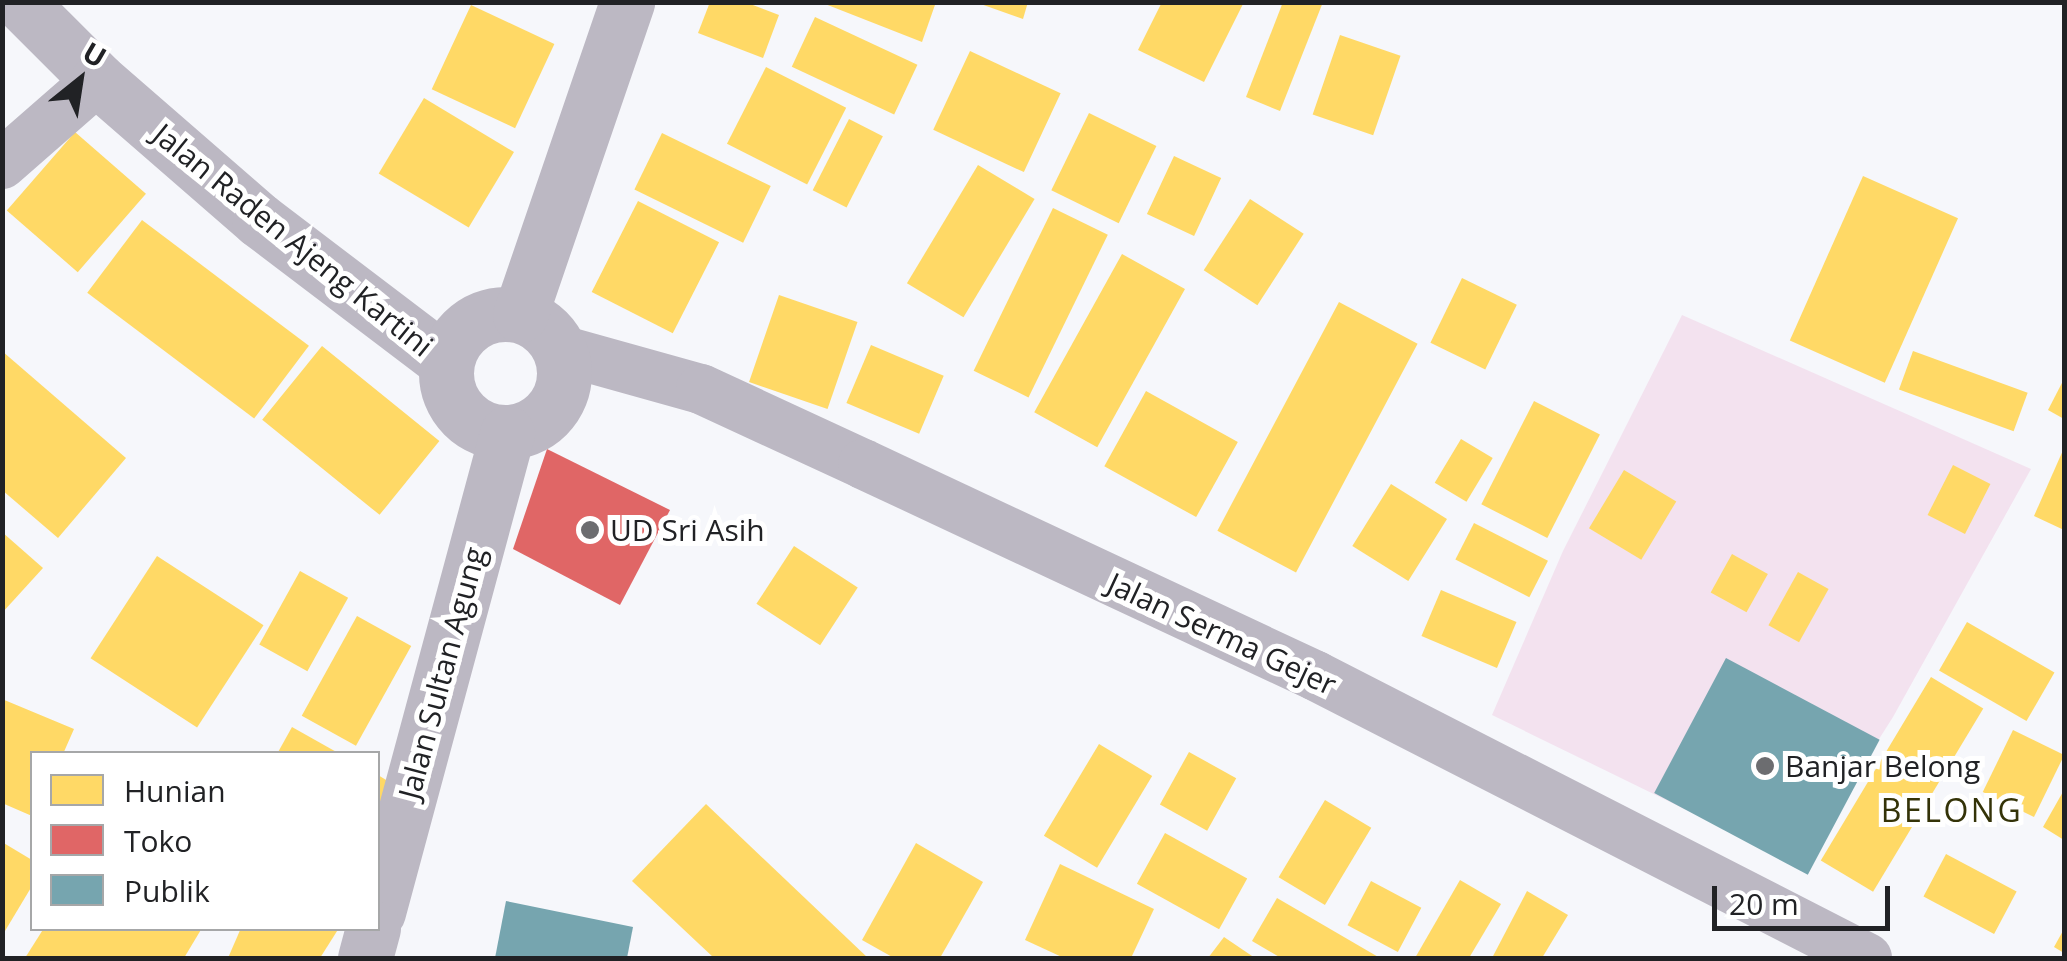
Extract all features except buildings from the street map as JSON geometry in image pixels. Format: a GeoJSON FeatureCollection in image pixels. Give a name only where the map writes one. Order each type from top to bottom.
{"type":"FeatureCollection","features":[{"type":"Feature","properties":{"kind":"street","name":"Jalan Raden Ajeng Kartini"},"geometry":{"type":"LineString","coordinates":[[20,2],[98,80],[259,220],[446,361],[453,403],[486,430],[507,433]]}},
{"type":"Feature","properties":{"kind":"street"},"geometry":{"type":"LineString","coordinates":[[446,361],[472,322],[494,314],[520,315],[627,2]]}},
{"type":"Feature","properties":{"kind":"street"},"geometry":{"type":"LineString","coordinates":[[2,164],[98,80]]}},
{"type":"Feature","properties":{"kind":"street","name":"Jalan Serma Gejer"},"geometry":{"type":"LineString","coordinates":[[520,315],[544,328],[560,374],[701,388],[1316,676],[1868,958]]}},
{"type":"Feature","properties":{"kind":"street"},"geometry":{"type":"LineString","coordinates":[[507,433],[538,423],[560,374]]}},
{"type":"Feature","properties":{"kind":"street","name":"Jalan Sultan Agung"},"geometry":{"type":"LineString","coordinates":[[380,905],[507,433]]}},
{"type":"Feature","properties":{"kind":"street"},"geometry":{"type":"LineString","coordinates":[[365,958],[372,931]]}},
{"type":"Feature","properties":{"kind":"shaded area"},"geometry":{"type":"Polygon","coordinates":[[[1682,315],[2031,469],[1893,717],[1799,865],[1492,715],[1563,551],[1682,315]]]}},
{"type":"Feature","properties":{"kind":"place","name":"UD Sri Asih"},"geometry":{"type":"Point","coordinates":[590,530]}},
{"type":"Feature","properties":{"kind":"place","name":"Banjar Belong"},"geometry":{"type":"Point","coordinates":[1765,766]}},
{"type":"Feature","properties":{"kind":"district","name":"BELONG"},"geometry":{"type":"Point","coordinates":[1952,810]}}]}
